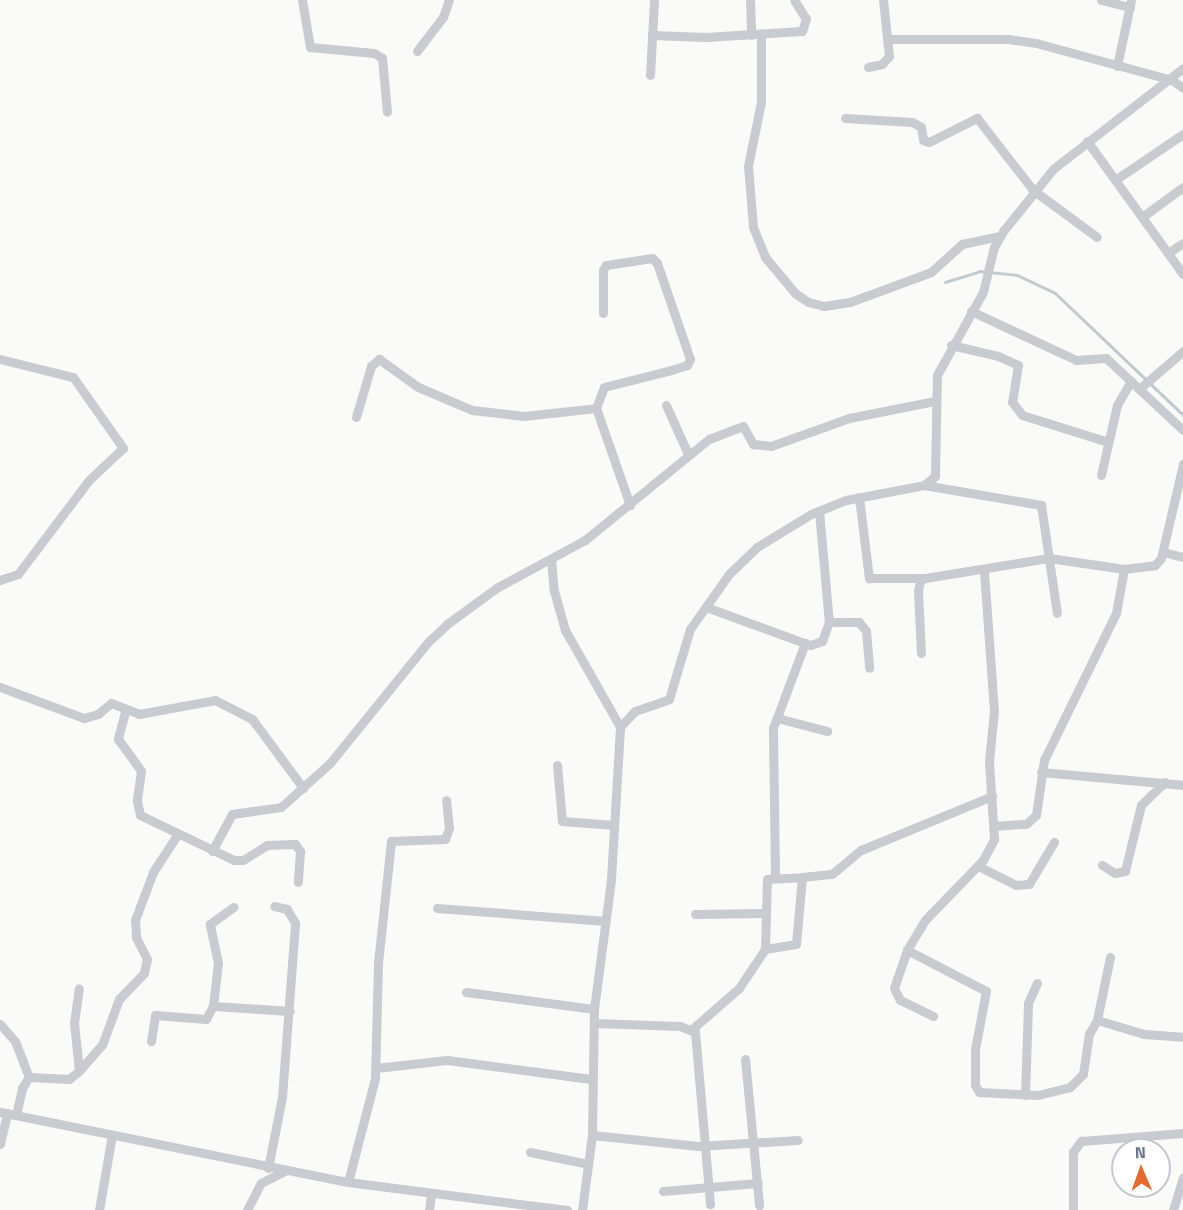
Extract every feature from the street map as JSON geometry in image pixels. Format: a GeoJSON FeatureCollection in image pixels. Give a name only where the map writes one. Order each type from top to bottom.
{"type":"FeatureCollection","features":[{"type":"Feature","properties":{"kind":"street"},"geometry":{"type":"LineString","coordinates":[[303,0],[310,46],[374,53],[382,58],[387,112]]}},
{"type":"Feature","properties":{"kind":"street"},"geometry":{"type":"LineString","coordinates":[[417,51],[443,16],[448,0]]}},
{"type":"Feature","properties":{"kind":"street"},"geometry":{"type":"LineString","coordinates":[[650,75],[654,0]]}},
{"type":"Feature","properties":{"kind":"street"},"geometry":{"type":"LineString","coordinates":[[750,0],[756,34],[760,102],[748,166],[753,227],[765,257],[795,294],[808,302],[824,306],[850,302],[931,272],[962,244],[1000,236]]}},
{"type":"Feature","properties":{"kind":"street"},"geometry":{"type":"LineString","coordinates":[[652,35],[756,34],[804,30],[806,19],[794,0]]}},
{"type":"Feature","properties":{"kind":"street"},"geometry":{"type":"LineString","coordinates":[[868,67],[887,61],[889,39],[883,0]]}},
{"type":"Feature","properties":{"kind":"street"},"geometry":{"type":"LineString","coordinates":[[1101,0],[1131,3],[1117,66]]}},
{"type":"Feature","properties":{"kind":"street"},"geometry":{"type":"LineString","coordinates":[[889,39],[1008,39],[1172,80],[1183,88]]}},
{"type":"Feature","properties":{"kind":"street"},"geometry":{"type":"LineString","coordinates":[[924,485],[936,476],[937,468],[935,401],[937,375],[951,345],[983,292],[994,248],[1000,236],[1033,190],[1087,141],[1172,80],[1183,68]]}},
{"type":"Feature","properties":{"kind":"street"},"geometry":{"type":"LineString","coordinates":[[845,118],[912,122],[921,127],[923,140],[928,142],[977,118],[1033,190],[1097,237]]}},
{"type":"Feature","properties":{"kind":"street"},"geometry":{"type":"LineString","coordinates":[[1115,180],[1183,134]]}},
{"type":"Feature","properties":{"kind":"street"},"geometry":{"type":"LineString","coordinates":[[1087,141],[1183,274]]}},
{"type":"Feature","properties":{"kind":"street"},"geometry":{"type":"LineString","coordinates":[[1142,217],[1183,187]]}},
{"type":"Feature","properties":{"kind":"street"},"geometry":{"type":"LineString","coordinates":[[1168,254],[1183,243]]}},
{"type":"Feature","properties":{"kind":"street"},"geometry":{"type":"LineString","coordinates":[[603,313],[602,277],[606,265],[654,260],[690,359],[687,365],[604,387],[596,408],[630,505]]}},
{"type":"Feature","properties":{"kind":"street"},"geometry":{"type":"LineString","coordinates":[[970,311],[1076,360],[1106,358],[1131,381],[1142,386],[1183,430]]}},
{"type":"Feature","properties":{"kind":"street"},"geometry":{"type":"LineString","coordinates":[[951,345],[998,356],[1017,365],[1012,402],[1022,415],[1108,442]]}},
{"type":"Feature","properties":{"kind":"street"},"geometry":{"type":"LineString","coordinates":[[1142,386],[1183,351]]}},
{"type":"Feature","properties":{"kind":"street"},"geometry":{"type":"LineString","coordinates":[[0,359],[73,378],[123,448],[89,480],[18,574],[0,580]]}},
{"type":"Feature","properties":{"kind":"street"},"geometry":{"type":"LineString","coordinates":[[357,417],[371,366],[379,359],[418,387],[472,410],[524,416],[596,408]]}},
{"type":"Feature","properties":{"kind":"street"},"geometry":{"type":"LineString","coordinates":[[1101,475],[1117,405],[1131,381]]}},
{"type":"Feature","properties":{"kind":"street"},"geometry":{"type":"LineString","coordinates":[[212,851],[232,814],[274,810],[330,763],[436,634],[490,592],[585,540],[630,505],[688,454],[723,431],[736,427],[747,429],[753,444],[771,446],[849,418],[935,401]]}},
{"type":"Feature","properties":{"kind":"street"},"geometry":{"type":"LineString","coordinates":[[666,405],[688,454]]}},
{"type":"Feature","properties":{"kind":"street"},"geometry":{"type":"LineString","coordinates":[[860,496],[869,578],[925,578],[1050,558],[1124,569],[1149,568],[1160,561],[1183,464]]}},
{"type":"Feature","properties":{"kind":"street"},"geometry":{"type":"LineString","coordinates":[[620,727],[636,711],[669,699],[683,645],[729,574],[757,547],[819,511],[860,496],[924,485],[1041,505],[1057,613]]}},
{"type":"Feature","properties":{"kind":"street"},"geometry":{"type":"LineString","coordinates":[[706,607],[805,643],[819,644],[829,622],[819,511]]}},
{"type":"Feature","properties":{"kind":"street"},"geometry":{"type":"LineString","coordinates":[[1162,552],[1183,557]]}},
{"type":"Feature","properties":{"kind":"street"},"geometry":{"type":"LineString","coordinates":[[551,559],[565,630],[620,727],[606,921],[594,1009],[591,1079],[592,1135],[582,1210]]}},
{"type":"Feature","properties":{"kind":"street"},"geometry":{"type":"LineString","coordinates":[[994,826],[1031,821],[1041,772],[1116,613],[1124,569]]}},
{"type":"Feature","properties":{"kind":"street"},"geometry":{"type":"LineString","coordinates":[[933,1016],[896,995],[896,978],[907,951],[925,920],[978,866],[992,846],[994,826],[989,761],[994,711],[984,570]]}},
{"type":"Feature","properties":{"kind":"street"},"geometry":{"type":"LineString","coordinates":[[921,653],[918,591],[920,581],[925,578]]}},
{"type":"Feature","properties":{"kind":"street"},"geometry":{"type":"LineString","coordinates":[[829,622],[851,621],[864,626],[869,668]]}},
{"type":"Feature","properties":{"kind":"street"},"geometry":{"type":"LineString","coordinates":[[775,876],[772,744],[777,718],[805,643]]}},
{"type":"Feature","properties":{"kind":"street"},"geometry":{"type":"LineString","coordinates":[[0,687],[84,718],[98,714],[111,704],[125,712],[139,714],[205,699],[226,705],[252,719],[303,788]]}},
{"type":"Feature","properties":{"kind":"street"},"geometry":{"type":"LineString","coordinates":[[125,712],[118,739],[141,771],[137,811],[177,835],[239,860],[267,845],[295,844],[300,851],[298,882]]}},
{"type":"Feature","properties":{"kind":"street"},"geometry":{"type":"LineString","coordinates":[[777,718],[827,731]]}},
{"type":"Feature","properties":{"kind":"street"},"geometry":{"type":"LineString","coordinates":[[557,765],[562,821],[614,825]]}},
{"type":"Feature","properties":{"kind":"street"},"geometry":{"type":"LineString","coordinates":[[1041,772],[1183,785]]}},
{"type":"Feature","properties":{"kind":"street"},"geometry":{"type":"LineString","coordinates":[[1102,865],[1115,873],[1125,871],[1141,805],[1165,782]]}},
{"type":"Feature","properties":{"kind":"street"},"geometry":{"type":"LineString","coordinates":[[594,1023],[691,1030],[739,988],[765,949],[765,884],[775,876],[802,877],[832,874],[861,850],[992,796]]}},
{"type":"Feature","properties":{"kind":"street"},"geometry":{"type":"LineString","coordinates":[[348,1182],[376,1068],[378,972],[391,841],[445,838],[449,828],[446,800]]}},
{"type":"Feature","properties":{"kind":"street"},"geometry":{"type":"LineString","coordinates":[[29,1077],[69,1079],[102,1046],[119,999],[144,973],[147,959],[134,932],[135,920],[153,872],[177,835]]}},
{"type":"Feature","properties":{"kind":"street"},"geometry":{"type":"LineString","coordinates":[[978,866],[1023,886],[1034,879],[1054,842]]}},
{"type":"Feature","properties":{"kind":"street"},"geometry":{"type":"LineString","coordinates":[[765,949],[796,944],[802,877]]}},
{"type":"Feature","properties":{"kind":"street"},"geometry":{"type":"LineString","coordinates":[[268,1168],[282,1097],[295,922],[287,909],[274,906]]}},
{"type":"Feature","properties":{"kind":"street"},"geometry":{"type":"LineString","coordinates":[[151,1041],[155,1015],[206,1019],[213,1006],[218,963],[210,924],[233,907]]}},
{"type":"Feature","properties":{"kind":"street"},"geometry":{"type":"LineString","coordinates":[[437,909],[606,921]]}},
{"type":"Feature","properties":{"kind":"street"},"geometry":{"type":"LineString","coordinates":[[695,914],[765,913]]}},
{"type":"Feature","properties":{"kind":"street"},"geometry":{"type":"LineString","coordinates":[[907,951],[986,991],[975,1049],[976,1089],[982,1093],[1025,1095],[1051,1093],[1077,1082],[1085,1065],[1089,1034],[1097,1020],[1110,957]]}},
{"type":"Feature","properties":{"kind":"street"},"geometry":{"type":"LineString","coordinates":[[1025,1095],[1028,1003],[1037,983]]}},
{"type":"Feature","properties":{"kind":"street"},"geometry":{"type":"LineString","coordinates":[[79,988],[74,1023],[79,1071]]}},
{"type":"Feature","properties":{"kind":"street"},"geometry":{"type":"LineString","coordinates":[[466,992],[594,1009]]}},
{"type":"Feature","properties":{"kind":"street"},"geometry":{"type":"LineString","coordinates":[[213,1006],[290,1011]]}},
{"type":"Feature","properties":{"kind":"street"},"geometry":{"type":"LineString","coordinates":[[1097,1020],[1144,1034],[1183,1037]]}},
{"type":"Feature","properties":{"kind":"street"},"geometry":{"type":"LineString","coordinates":[[0,1024],[15,1041],[29,1077]]}},
{"type":"Feature","properties":{"kind":"street"},"geometry":{"type":"LineString","coordinates":[[691,1030],[697,1042],[710,1204]]}},
{"type":"Feature","properties":{"kind":"street"},"geometry":{"type":"LineString","coordinates":[[745,1059],[755,1143],[759,1205]]}},
{"type":"Feature","properties":{"kind":"street"},"geometry":{"type":"LineString","coordinates":[[376,1068],[447,1060],[591,1079]]}},
{"type":"Feature","properties":{"kind":"street"},"geometry":{"type":"LineString","coordinates":[[0,1144],[8,1113],[29,1077]]}},
{"type":"Feature","properties":{"kind":"street"},"geometry":{"type":"LineString","coordinates":[[8,1113],[268,1168],[348,1182],[567,1210]]}},
{"type":"Feature","properties":{"kind":"street"},"geometry":{"type":"LineString","coordinates":[[1073,1210],[1073,1152],[1081,1141],[1183,1133]]}},
{"type":"Feature","properties":{"kind":"street"},"geometry":{"type":"LineString","coordinates":[[99,1210],[112,1135]]}},
{"type":"Feature","properties":{"kind":"street"},"geometry":{"type":"LineString","coordinates":[[592,1135],[706,1146],[798,1140]]}},
{"type":"Feature","properties":{"kind":"street"},"geometry":{"type":"LineString","coordinates":[[530,1152],[588,1164]]}},
{"type":"Feature","properties":{"kind":"street"},"geometry":{"type":"LineString","coordinates":[[247,1210],[261,1184],[286,1170]]}},
{"type":"Feature","properties":{"kind":"street"},"geometry":{"type":"LineString","coordinates":[[1173,1210],[1183,1179]]}},
{"type":"Feature","properties":{"kind":"street"},"geometry":{"type":"LineString","coordinates":[[663,1191],[758,1183]]}},
{"type":"Feature","properties":{"kind":"street"},"geometry":{"type":"LineString","coordinates":[[429,1210],[430,1193]]}},
{"type":"Feature","properties":{"kind":"waterway"},"geometry":{"type":"LineString","coordinates":[[945,282],[980,271],[1017,275],[1055,293],[1183,415]]}}]}
